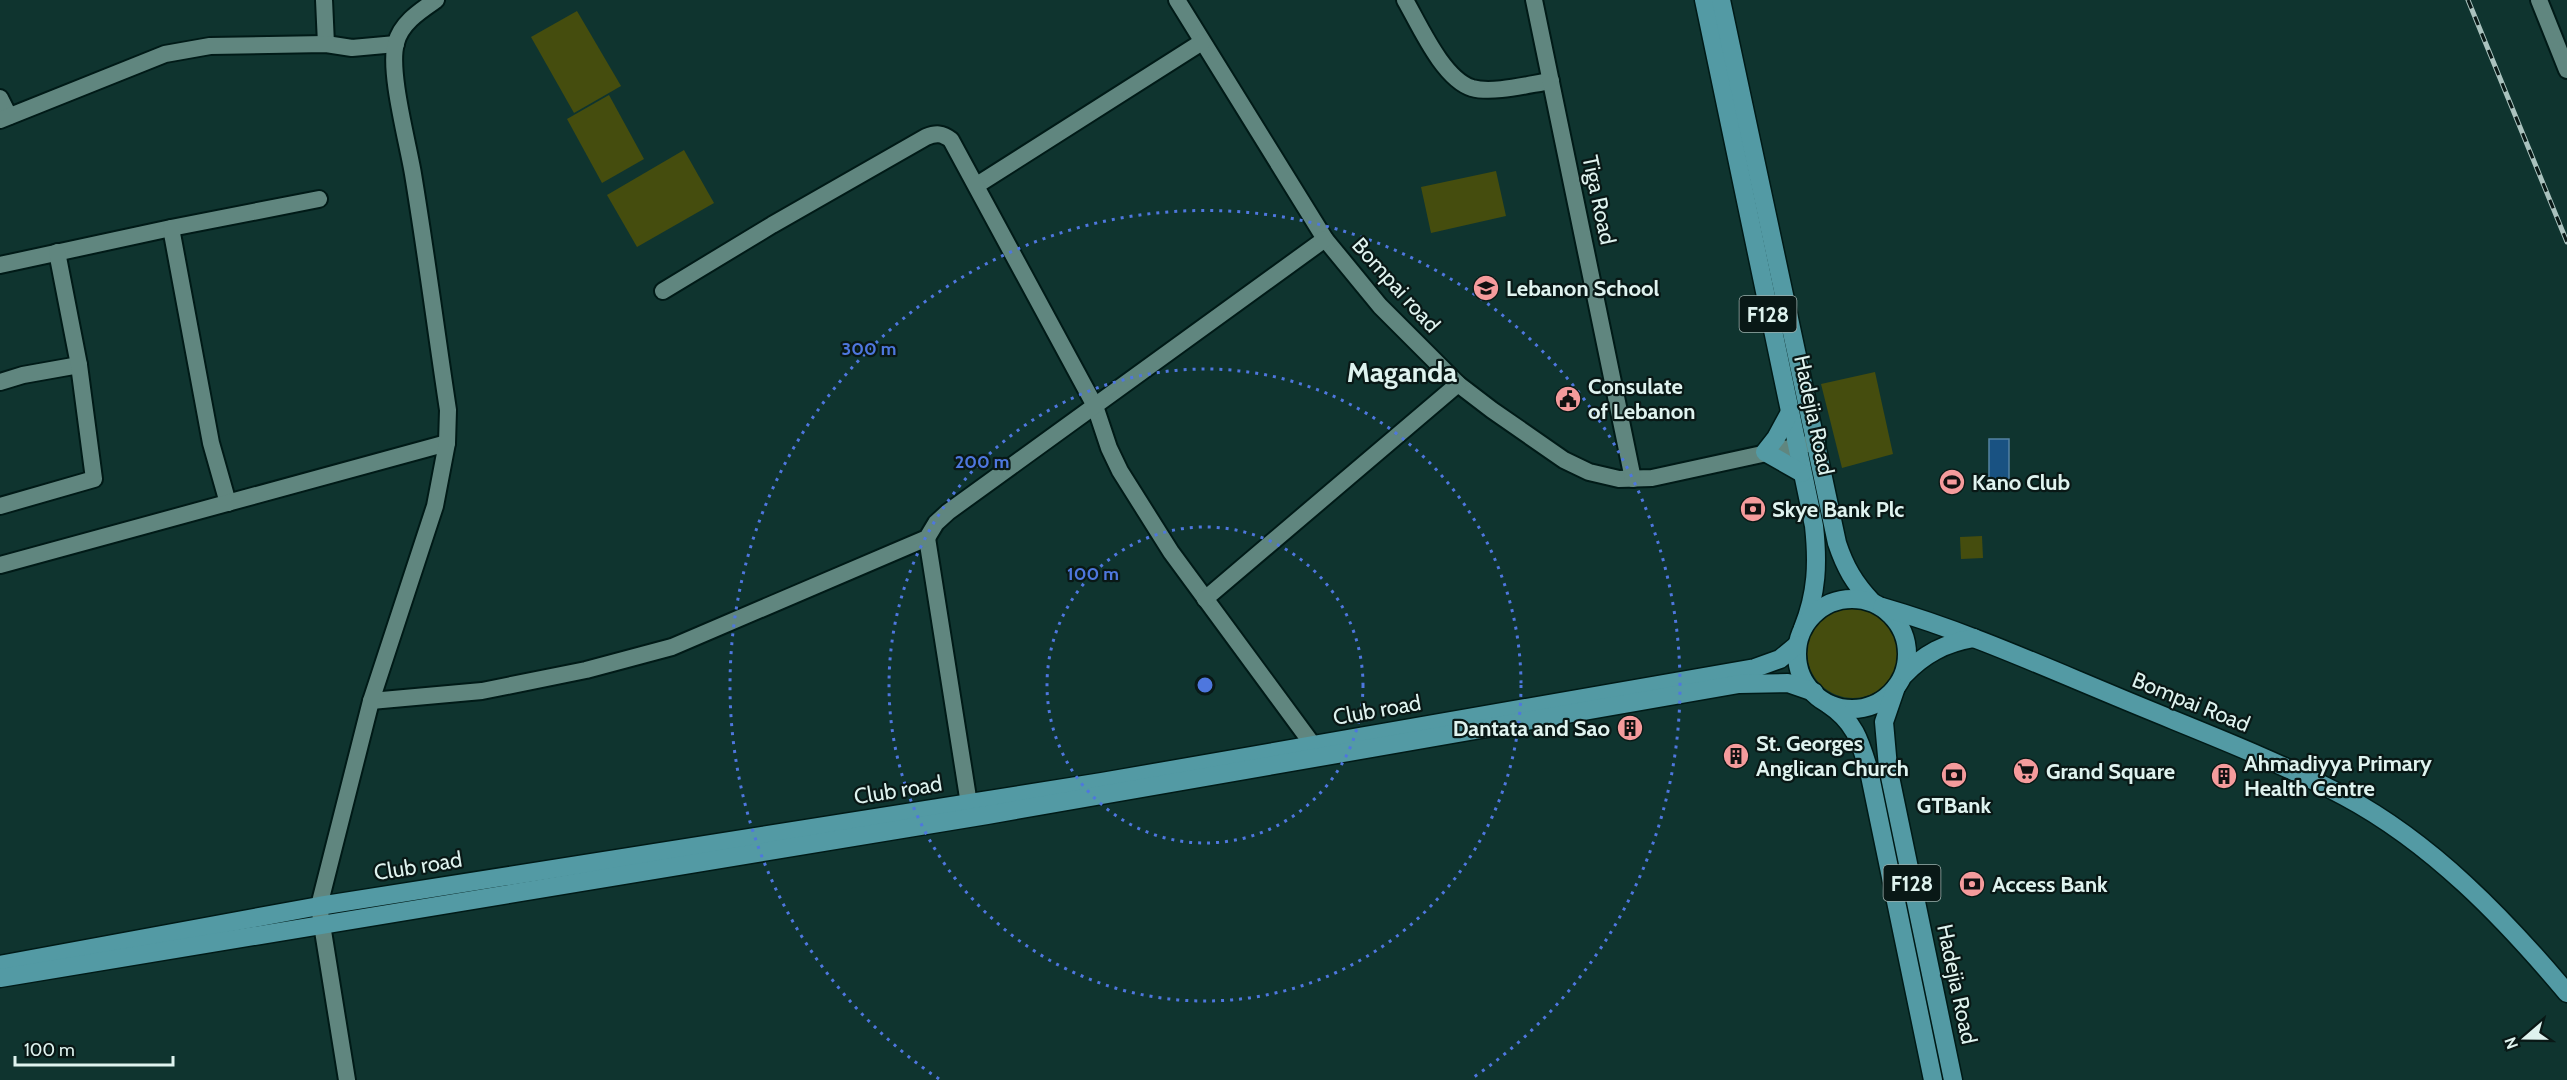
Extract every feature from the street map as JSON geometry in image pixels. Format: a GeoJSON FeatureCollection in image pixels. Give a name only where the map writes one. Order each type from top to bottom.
{"type":"FeatureCollection","features":[{"type":"Feature","properties":{"kind":"main road","name":"Hadejia Road"},"geometry":{"type":"LineString","coordinates":[[1704,0],[1814,526],[1817,556],[1812,604],[1803,628]]}},
{"type":"Feature","properties":{"kind":"main road","name":"Hadejia Road"},"geometry":{"type":"LineString","coordinates":[[1721,0],[1837,543],[1844,565],[1854,583],[1877,604]]}},
{"type":"Feature","properties":{"kind":"main road"},"geometry":{"type":"LineString","coordinates":[[1789,414],[1776,438],[1765,452],[1802,472]]}},
{"type":"Feature","properties":{"kind":"main road"},"geometry":{"type":"LineString","coordinates":[[1803,628],[1819,610],[1840,599],[1856,598],[1877,604]]}},
{"type":"Feature","properties":{"kind":"main road","name":"Bompai Road"},"geometry":{"type":"LineString","coordinates":[[1877,604],[1974,638],[2226,742],[2345,797],[2388,823],[2472,889],[2529,948],[2567,993]]}},
{"type":"Feature","properties":{"kind":"main road","name":"F128"},"geometry":{"type":"LineString","coordinates":[[1877,604],[1896,620],[1905,638],[1907,658],[1899,682]]}},
{"type":"Feature","properties":{"kind":"main road","name":"F128"},"geometry":{"type":"LineString","coordinates":[[1803,628],[1797,645],[1798,664],[1804,681],[1828,704]]}},
{"type":"Feature","properties":{"kind":"main road"},"geometry":{"type":"LineString","coordinates":[[1828,704],[1858,709],[1873,705],[1886,698],[1914,664],[1934,650],[1974,638]]}},
{"type":"Feature","properties":{"kind":"main road","name":"Club road"},"geometry":{"type":"LineString","coordinates":[[0,965],[319,906],[980,807],[1313,745],[1602,702],[1755,668],[1780,659],[1797,645]]}},
{"type":"Feature","properties":{"kind":"main road","name":"Hadejia Road"},"geometry":{"type":"LineString","coordinates":[[1899,682],[1884,722],[1888,768],[1953,1080]]}},
{"type":"Feature","properties":{"kind":"main road"},"geometry":{"type":"LineString","coordinates":[[0,978],[322,927],[980,807],[1602,702],[1739,684],[1788,683],[1814,692]]}},
{"type":"Feature","properties":{"kind":"main road","name":"Hadejia Road"},"geometry":{"type":"LineString","coordinates":[[1828,704],[1843,714],[1853,726],[1869,771],[1933,1080]]}},
{"type":"Feature","properties":{"kind":"street"},"geometry":{"type":"LineString","coordinates":[[324,0],[326,44]]}},
{"type":"Feature","properties":{"kind":"street"},"geometry":{"type":"LineString","coordinates":[[346,1080],[319,906],[371,701],[435,506],[447,443],[448,410],[413,175],[397,87],[396,44],[400,32],[416,14],[436,0]]}},
{"type":"Feature","properties":{"kind":"street","name":"Bompai road"},"geometry":{"type":"LineString","coordinates":[[1177,0],[1325,239],[1380,306],[1458,384],[1564,460],[1590,472],[1634,480],[1817,442]]}},
{"type":"Feature","properties":{"kind":"street"},"geometry":{"type":"LineString","coordinates":[[1405,0],[1440,60],[1462,83],[1480,90],[1551,81]]}},
{"type":"Feature","properties":{"kind":"street","name":"Tiga Road"},"geometry":{"type":"LineString","coordinates":[[1534,0],[1634,480]]}},
{"type":"Feature","properties":{"kind":"street"},"geometry":{"type":"LineString","coordinates":[[2539,0],[2567,70]]}},
{"type":"Feature","properties":{"kind":"street"},"geometry":{"type":"LineString","coordinates":[[977,185],[1202,42]]}},
{"type":"Feature","properties":{"kind":"street"},"geometry":{"type":"LineString","coordinates":[[0,99],[5,118],[165,54],[210,46],[326,44],[352,48],[396,44]]}},
{"type":"Feature","properties":{"kind":"street"},"geometry":{"type":"LineString","coordinates":[[663,291],[772,225],[926,137],[935,134],[944,135],[951,140],[977,185],[1095,406],[1109,448],[1120,471],[1171,552],[1313,745]]}},
{"type":"Feature","properties":{"kind":"street"},"geometry":{"type":"LineString","coordinates":[[0,265],[319,199]]}},
{"type":"Feature","properties":{"kind":"street"},"geometry":{"type":"LineString","coordinates":[[171,228],[211,443],[228,503]]}},
{"type":"Feature","properties":{"kind":"street"},"geometry":{"type":"LineString","coordinates":[[371,701],[482,692],[586,670],[672,647],[927,538],[948,512],[1325,239]]}},
{"type":"Feature","properties":{"kind":"street"},"geometry":{"type":"LineString","coordinates":[[0,506],[94,479],[79,365],[57,252]]}},
{"type":"Feature","properties":{"kind":"street"},"geometry":{"type":"LineString","coordinates":[[0,382],[23,375],[79,365]]}},
{"type":"Feature","properties":{"kind":"street"},"geometry":{"type":"LineString","coordinates":[[1205,599],[1458,384]]}},
{"type":"Feature","properties":{"kind":"street"},"geometry":{"type":"LineString","coordinates":[[0,565],[447,443]]}},
{"type":"Feature","properties":{"kind":"street"},"geometry":{"type":"LineString","coordinates":[[927,538],[980,807]]}},
{"type":"Feature","properties":{"kind":"green space"},"geometry":{"type":"Polygon","coordinates":[[[577,11],[621,86],[574,113],[531,37],[577,11]]]}},
{"type":"Feature","properties":{"kind":"green space"},"geometry":{"type":"Polygon","coordinates":[[[609,95],[644,159],[602,183],[567,119],[609,95]]]}},
{"type":"Feature","properties":{"kind":"green space"},"geometry":{"type":"Polygon","coordinates":[[[684,150],[714,203],[637,247],[607,195],[684,150]]]}},
{"type":"Feature","properties":{"kind":"green space"},"geometry":{"type":"Polygon","coordinates":[[[1496,171],[1506,216],[1431,233],[1421,187],[1496,171]]]}},
{"type":"Feature","properties":{"kind":"green space"},"geometry":{"type":"Polygon","coordinates":[[[1875,372],[1893,454],[1842,468],[1821,384],[1875,372]]]}},
{"type":"Feature","properties":{"kind":"green space"},"geometry":{"type":"Polygon","coordinates":[[[1982,536],[1983,558],[1961,559],[1960,537],[1982,536]]]}},
{"type":"Feature","properties":{"kind":"green space"},"geometry":{"type":"Polygon","coordinates":[[[1853,606],[1870,610],[1885,620],[1895,635],[1899,652],[1895,669],[1885,684],[1870,694],[1853,698],[1836,694],[1821,684],[1811,669],[1807,652],[1811,635],[1821,620],[1836,610],[1853,606]]]}},
{"type":"Feature","properties":{"kind":"water"},"geometry":{"type":"Polygon","coordinates":[[[1989,439],[2009,439],[2009,489],[1989,489],[1989,439]]]}},
{"type":"Feature","properties":{"kind":"railway"},"geometry":{"type":"LineString","coordinates":[[2468,0],[2567,242]]}},
{"type":"Feature","properties":{"kind":"place","name":"Lebanon School"},"geometry":{"type":"Point","coordinates":[1486,288]}},
{"type":"Feature","properties":{"kind":"place","name":"Consulate of Lebanon"},"geometry":{"type":"Point","coordinates":[1568,399]}},
{"type":"Feature","properties":{"kind":"place","name":"Kano Club"},"geometry":{"type":"Point","coordinates":[1952,482]}},
{"type":"Feature","properties":{"kind":"place","name":"Skye Bank Plc"},"geometry":{"type":"Point","coordinates":[1753,509]}},
{"type":"Feature","properties":{"kind":"place","name":"Dantata and Sao"},"geometry":{"type":"Point","coordinates":[1630,728]}},
{"type":"Feature","properties":{"kind":"place","name":"St. Georges Anglican Church"},"geometry":{"type":"Point","coordinates":[1736,756]}},
{"type":"Feature","properties":{"kind":"place","name":"Grand Square"},"geometry":{"type":"Point","coordinates":[2026,771]}},
{"type":"Feature","properties":{"kind":"place","name":"GTBank"},"geometry":{"type":"Point","coordinates":[1954,775]}},
{"type":"Feature","properties":{"kind":"place","name":"Ahmadiyya Primary Health Centre"},"geometry":{"type":"Point","coordinates":[2224,776]}},
{"type":"Feature","properties":{"kind":"place","name":"Access Bank"},"geometry":{"type":"Point","coordinates":[1972,884]}},
{"type":"Feature","properties":{"kind":"district","name":"Maganda"},"geometry":{"type":"Point","coordinates":[1402,372]}}]}
